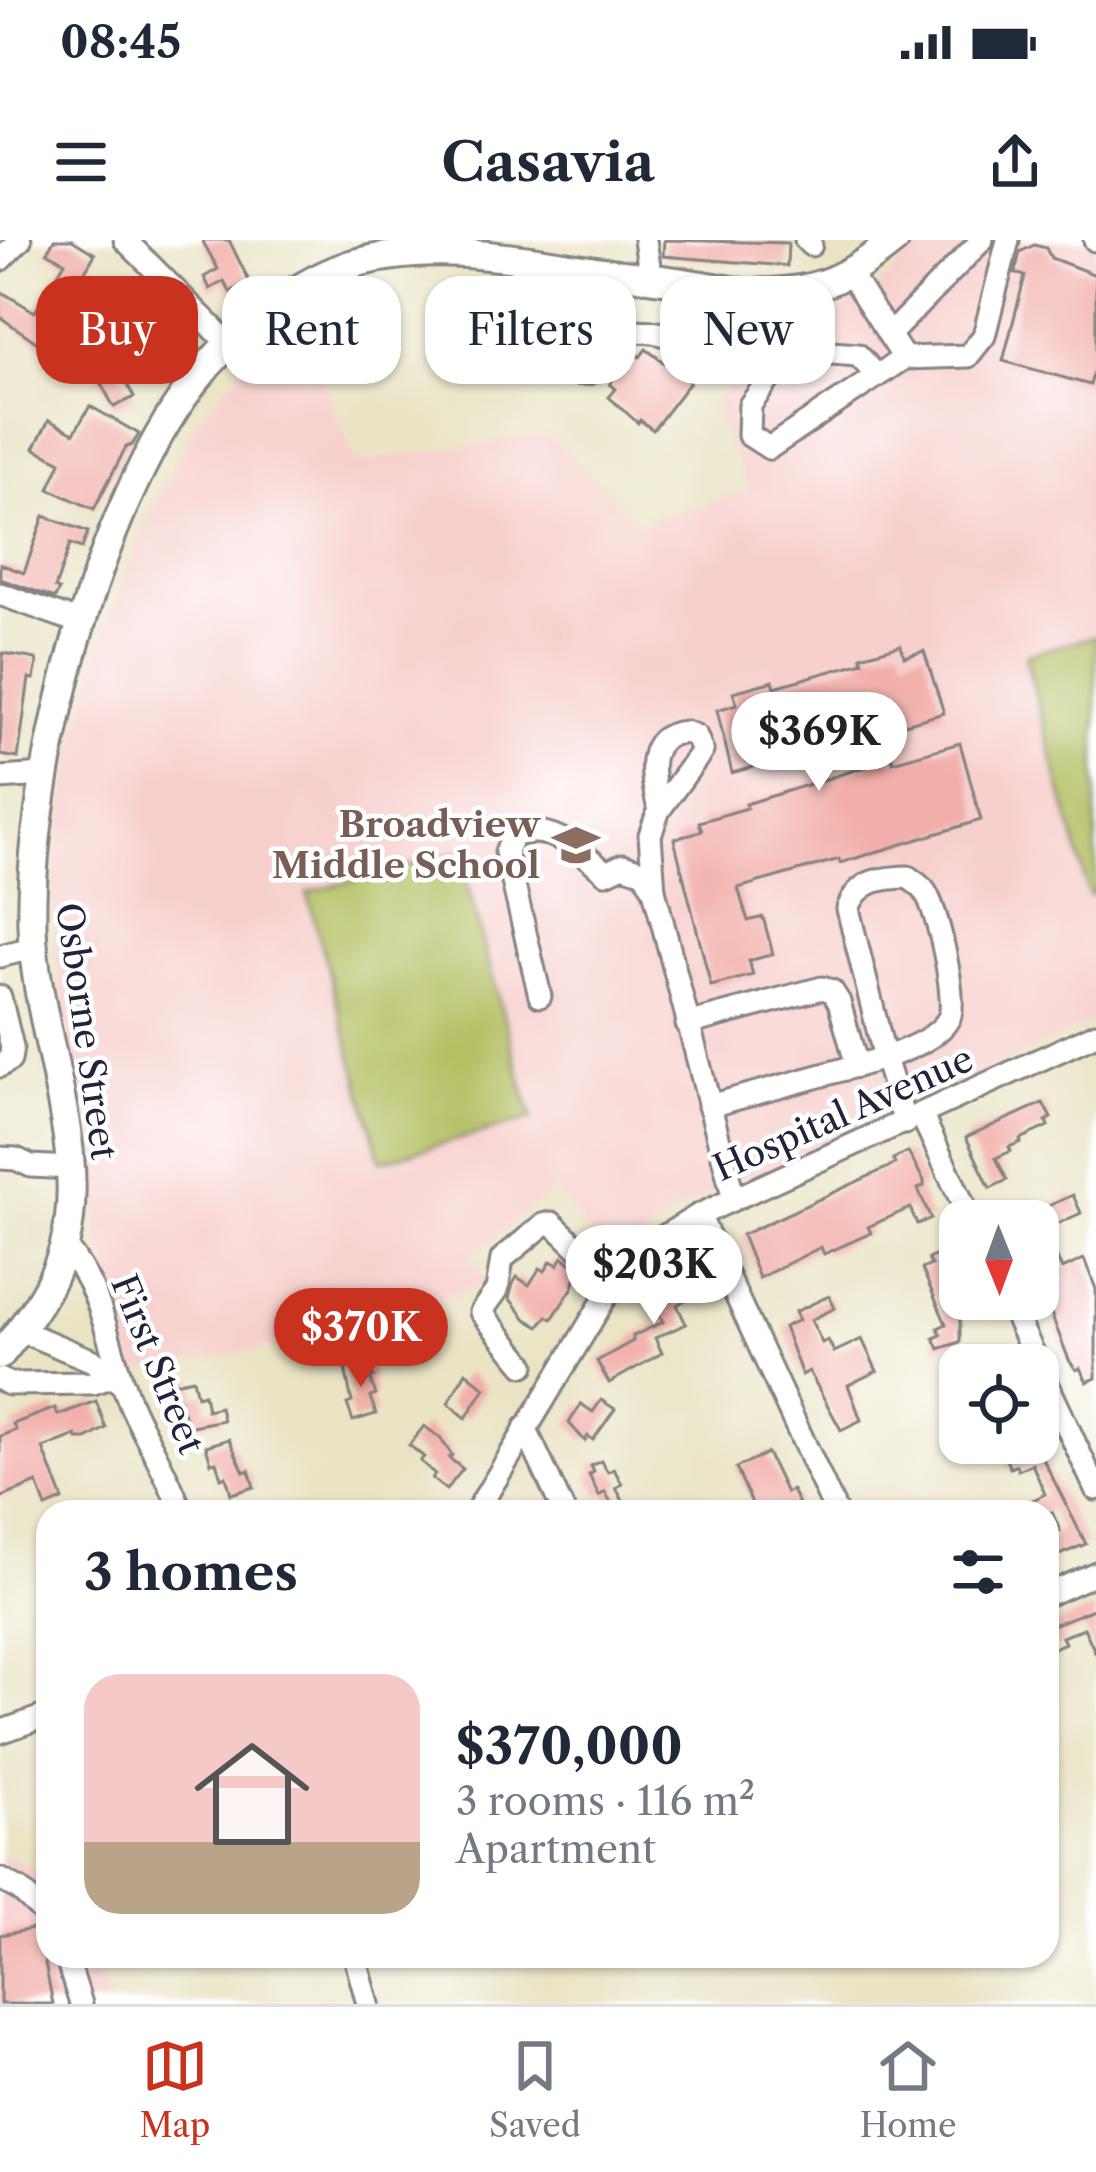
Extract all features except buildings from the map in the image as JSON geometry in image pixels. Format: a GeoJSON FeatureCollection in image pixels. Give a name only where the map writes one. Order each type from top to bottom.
{"type":"FeatureCollection","features":[{"type":"Feature","properties":{"kind":"main road","name":"Osborne Street"},"geometry":{"type":"LineString","coordinates":[[835,282],[895,240]]}},
{"type":"Feature","properties":{"kind":"main road","name":"Osborne Street"},"geometry":{"type":"LineString","coordinates":[[328,276],[368,250],[535,251],[660,280]]}},
{"type":"Feature","properties":{"kind":"main road","name":"Osborne Street"},"geometry":{"type":"LineString","coordinates":[[0,1355],[44,1297],[65,1246],[71,1177],[32,948],[31,883],[44,775],[84,624],[130,494],[192,385],[222,352]]}},
{"type":"Feature","properties":{"kind":"street"},"geometry":{"type":"LineString","coordinates":[[0,260],[20,240]]}},
{"type":"Feature","properties":{"kind":"street"},"geometry":{"type":"LineString","coordinates":[[124,240],[222,337]]}},
{"type":"Feature","properties":{"kind":"street"},"geometry":{"type":"LineString","coordinates":[[645,240],[651,279]]}},
{"type":"Feature","properties":{"kind":"street"},"geometry":{"type":"LineString","coordinates":[[889,335],[982,240]]}},
{"type":"Feature","properties":{"kind":"street"},"geometry":{"type":"LineString","coordinates":[[877,376],[858,355],[791,350],[751,405],[748,435],[769,448],[877,376],[904,358],[968,356],[984,336],[1009,240]]}},
{"type":"Feature","properties":{"kind":"street"},"geometry":{"type":"LineString","coordinates":[[850,274],[904,358]]}},
{"type":"Feature","properties":{"kind":"street"},"geometry":{"type":"LineString","coordinates":[[0,594],[84,624]]}},
{"type":"Feature","properties":{"kind":"street"},"geometry":{"type":"LineString","coordinates":[[0,778],[44,775]]}},
{"type":"Feature","properties":{"kind":"street"},"geometry":{"type":"LineString","coordinates":[[659,810],[650,835],[654,890],[734,1199]]}},
{"type":"Feature","properties":{"kind":"street"},"geometry":{"type":"LineString","coordinates":[[540,996],[506,852],[512,837],[527,831],[544,832],[575,847],[606,873],[614,867],[635,867],[644,872],[654,890]]}},
{"type":"Feature","properties":{"kind":"street"},"geometry":{"type":"LineString","coordinates":[[709,1106],[885,1058],[940,1030],[951,1016],[953,996],[932,906],[924,890],[908,878],[865,884],[848,909],[885,1058],[959,1200]]}},
{"type":"Feature","properties":{"kind":"street"},"geometry":{"type":"LineString","coordinates":[[0,956],[32,948]]}},
{"type":"Feature","properties":{"kind":"street"},"geometry":{"type":"LineString","coordinates":[[687,1024],[821,988],[832,991],[839,1002],[857,1066]]}},
{"type":"Feature","properties":{"kind":"street"},"geometry":{"type":"LineString","coordinates":[[0,997],[12,1047],[10,1060],[0,1066]]}},
{"type":"Feature","properties":{"kind":"street","name":"Hospital Avenue"},"geometry":{"type":"LineString","coordinates":[[483,1500],[614,1283],[653,1243],[699,1215],[1096,1034]]}},
{"type":"Feature","properties":{"kind":"street"},"geometry":{"type":"LineString","coordinates":[[0,1158],[71,1177]]}},
{"type":"Feature","properties":{"kind":"street"},"geometry":{"type":"LineString","coordinates":[[699,1215],[830,1500]]}},
{"type":"Feature","properties":{"kind":"street"},"geometry":{"type":"LineString","coordinates":[[524,1365],[481,1312],[497,1290],[502,1259],[543,1225],[552,1223],[614,1283]]}},
{"type":"Feature","properties":{"kind":"street","name":"First Street"},"geometry":{"type":"LineString","coordinates":[[65,1246],[94,1287],[118,1381],[177,1500]]}},
{"type":"Feature","properties":{"kind":"street"},"geometry":{"type":"LineString","coordinates":[[1017,1320],[1096,1489]]}},
{"type":"Feature","properties":{"kind":"street"},"geometry":{"type":"LineString","coordinates":[[19,1330],[79,1354],[118,1381]]}},
{"type":"Feature","properties":{"kind":"street"},"geometry":{"type":"LineString","coordinates":[[0,1379],[9,1384],[118,1381]]}},
{"type":"Feature","properties":{"kind":"street"},"geometry":{"type":"LineString","coordinates":[[525,1429],[558,1500]]}},
{"type":"Feature","properties":{"kind":"street"},"geometry":{"type":"LineString","coordinates":[[170,1479],[189,1500]]}},
{"type":"Feature","properties":{"kind":"street"},"geometry":{"type":"LineString","coordinates":[[1059,1590],[1096,1573]]}},
{"type":"Feature","properties":{"kind":"street"},"geometry":{"type":"LineString","coordinates":[[0,1732],[36,1719]]}},
{"type":"Feature","properties":{"kind":"street"},"geometry":{"type":"LineString","coordinates":[[0,1879],[36,1905]]}},
{"type":"Feature","properties":{"kind":"street"},"geometry":{"type":"LineString","coordinates":[[70,1968],[80,2004]]}},
{"type":"Feature","properties":{"kind":"street"},"geometry":{"type":"LineString","coordinates":[[358,1968],[368,2004]]}},
{"type":"Feature","properties":{"kind":"shaded area","name":"Broadview Middle School"},"geometry":{"type":"Polygon","coordinates":[[[924,240],[1096,240],[1096,1019],[933,1098],[696,1201],[613,1263],[555,1189],[469,1257],[488,1282],[327,1338],[135,1372],[98,1235],[55,958],[51,889],[73,748],[107,622],[141,531],[195,423],[228,384],[324,384],[356,462],[549,434],[637,524],[749,491],[714,407],[729,384],[835,384],[835,306],[886,278],[924,240]]]}},
{"type":"Feature","properties":{"kind":"shaded area"},"geometry":{"type":"Polygon","coordinates":[[[0,1858],[16,1860],[36,1871],[36,1968],[94,1968],[111,2004],[0,2004],[0,1858]]]}},
{"type":"Feature","properties":{"kind":"green space"},"geometry":{"type":"Polygon","coordinates":[[[1096,636],[1096,893],[1089,895],[1025,655],[1096,636]]]}},
{"type":"Feature","properties":{"kind":"green space"},"geometry":{"type":"Polygon","coordinates":[[[458,852],[532,1119],[381,1161],[307,893],[458,852]]]}},
{"type":"Feature","properties":{"kind":"place","name":"Broadview Middle School"},"geometry":{"type":"Point","coordinates":[576,845]}}]}
